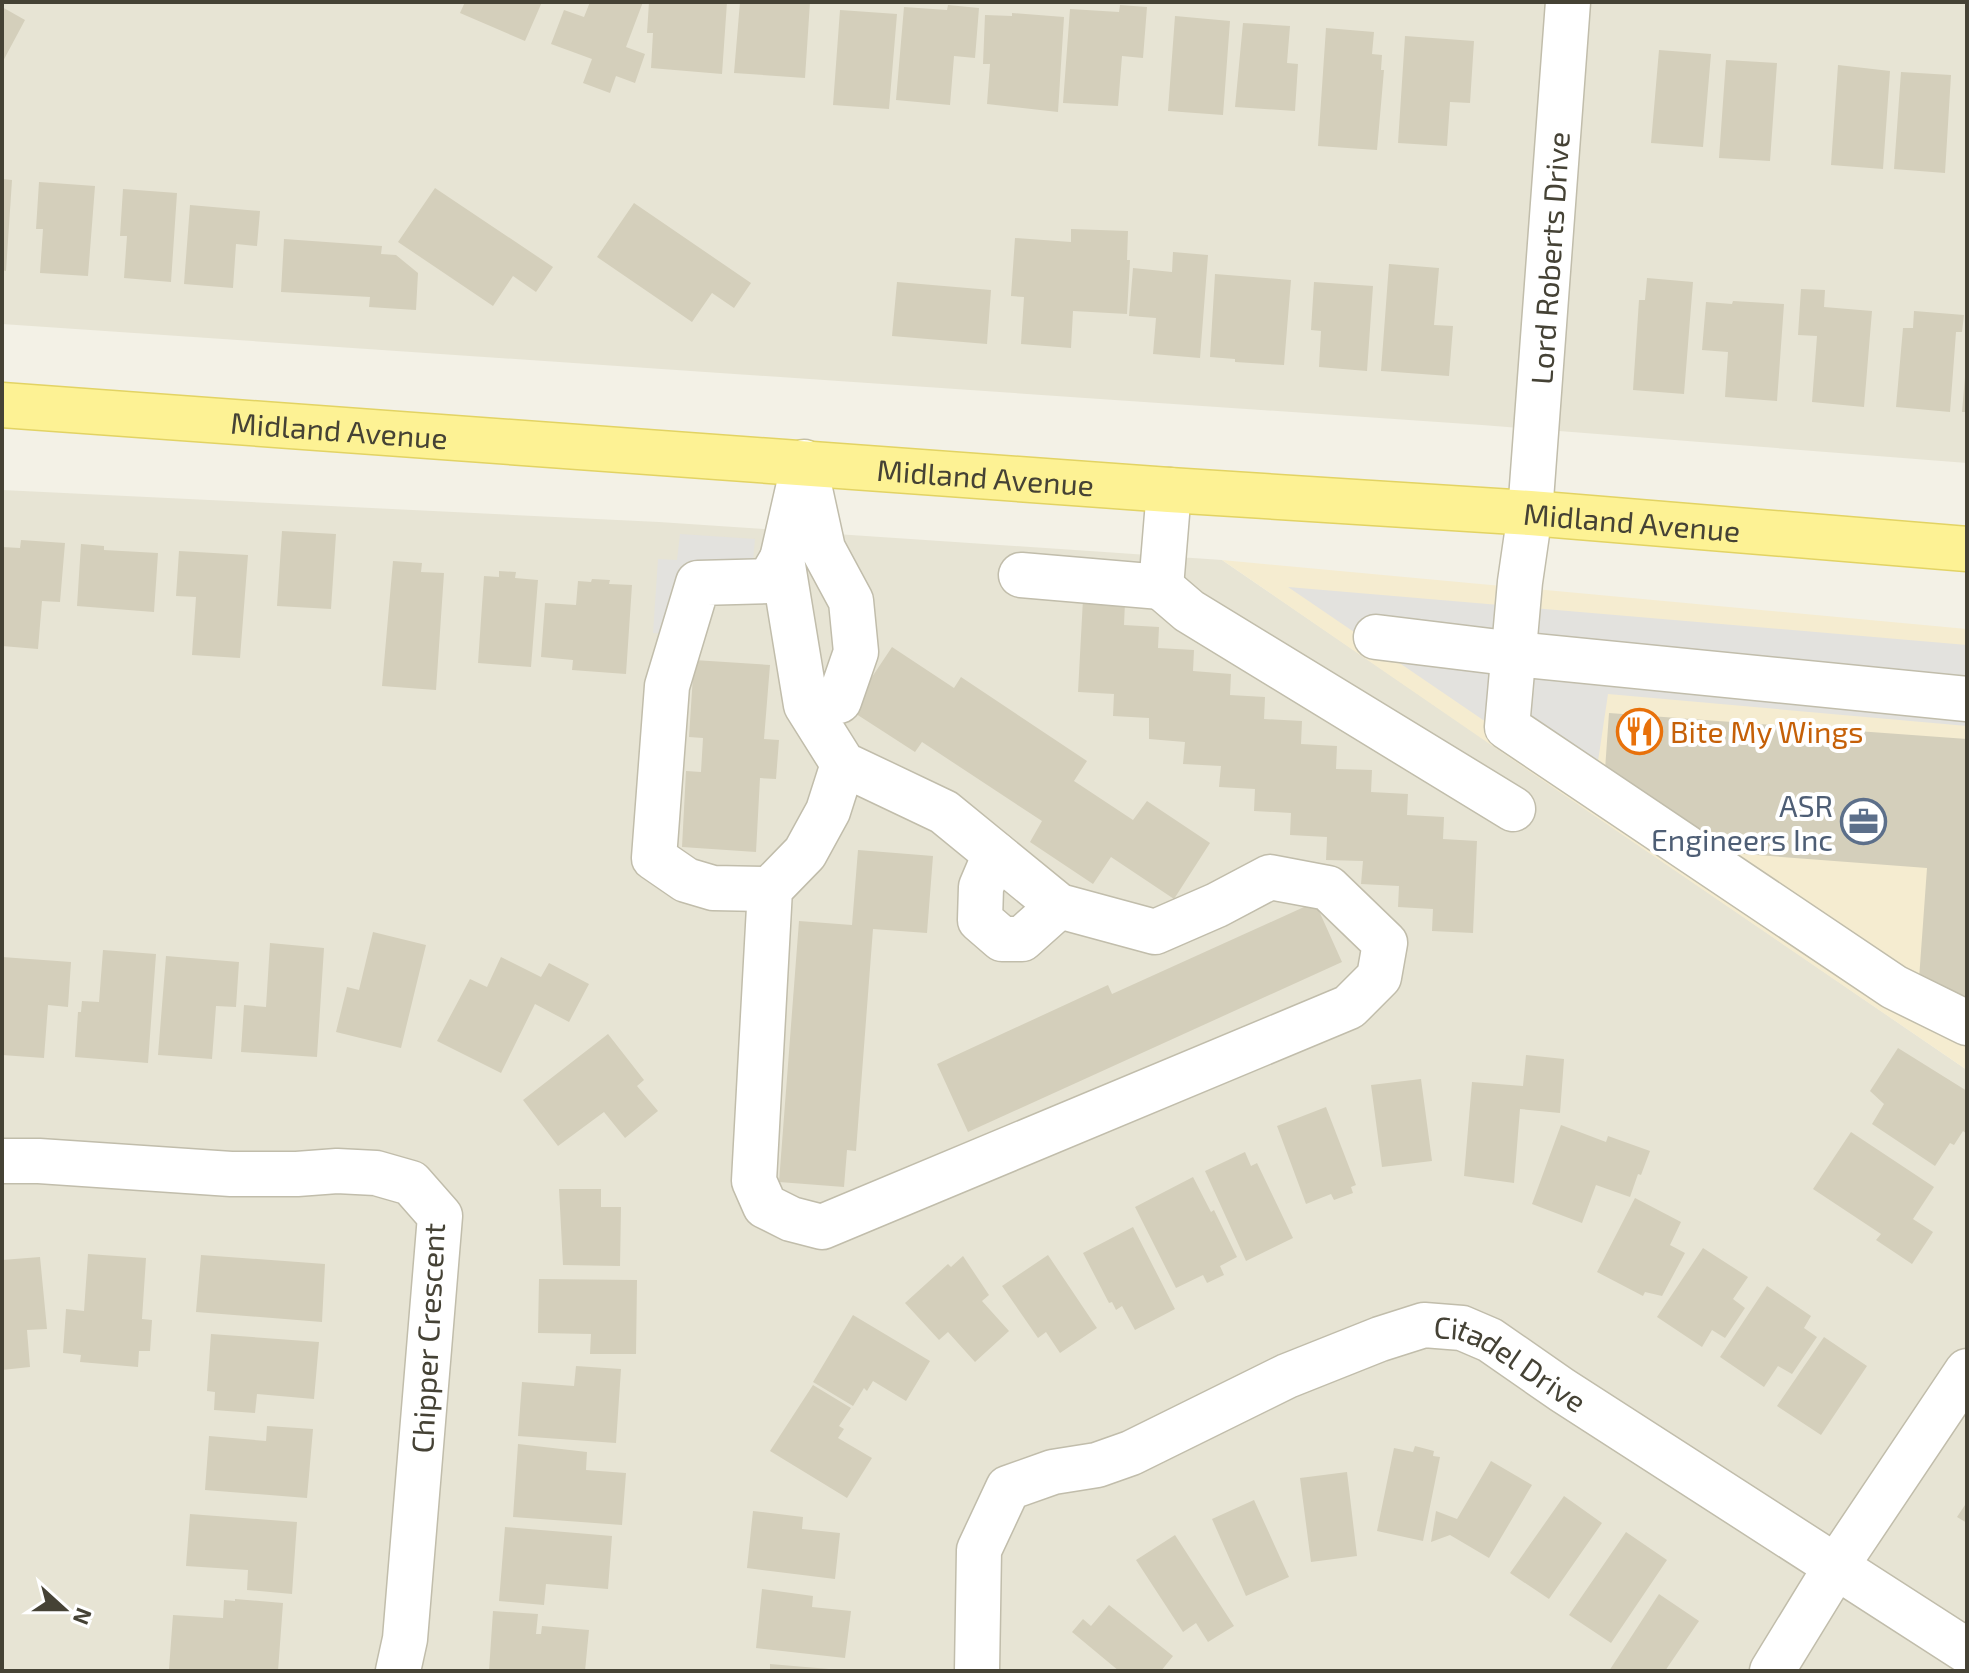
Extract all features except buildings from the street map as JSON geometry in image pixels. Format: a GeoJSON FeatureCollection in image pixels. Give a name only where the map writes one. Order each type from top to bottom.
{"type":"FeatureCollection","features":[{"type":"Feature","properties":{"kind":"main road","name":"Midland Avenue"},"geometry":{"type":"LineString","coordinates":[[2,405],[1169,490],[1530,513],[1967,549]]}},
{"type":"Feature","properties":{"kind":"street","name":"Lord Roberts Drive"},"geometry":{"type":"LineString","coordinates":[[1568,2],[1530,513],[1520,582],[1507,727],[1894,987],[1967,1023]]}},
{"type":"Feature","properties":{"kind":"street"},"geometry":{"type":"LineString","coordinates":[[770,889],[713,888],[686,880],[654,858],[667,686],[698,583],[769,581],[782,559],[804,462]]}},
{"type":"Feature","properties":{"kind":"street"},"geometry":{"type":"LineString","coordinates":[[804,462],[823,549],[851,601],[856,652],[839,701]]}},
{"type":"Feature","properties":{"kind":"street"},"geometry":{"type":"LineString","coordinates":[[1161,587],[1169,490]]}},
{"type":"Feature","properties":{"kind":"street"},"geometry":{"type":"LineString","coordinates":[[782,559],[806,705],[843,764],[944,812],[1059,906],[1155,932],[1270,877],[1328,888],[1385,943],[1379,977],[1349,1007],[822,1227],[791,1219],[765,1206],[754,1181],[770,889],[805,853],[828,811],[843,764]]}},
{"type":"Feature","properties":{"kind":"street"},"geometry":{"type":"LineString","coordinates":[[1021,575],[1161,587],[1189,611],[1513,809]]}},
{"type":"Feature","properties":{"kind":"street"},"geometry":{"type":"LineString","coordinates":[[1376,637],[1515,654],[1967,699]]}},
{"type":"Feature","properties":{"kind":"street"},"geometry":{"type":"LineString","coordinates":[[995,854],[981,887],[980,920],[1002,939],[1022,939],[1059,906]]}},
{"type":"Feature","properties":{"kind":"street","name":"Chipper Crescent"},"geometry":{"type":"LineString","coordinates":[[2,1161],[231,1174],[376,1173],[411,1183],[440,1216],[405,1639],[398,1671]]}},
{"type":"Feature","properties":{"kind":"street","name":"Citadel Drive"},"geometry":{"type":"LineString","coordinates":[[977,1671],[979,1550],[1008,1488],[1053,1472],[1097,1465],[1131,1453],[1287,1376],[1424,1325],[1462,1328],[1490,1340],[1562,1390],[1967,1651]]}},
{"type":"Feature","properties":{"kind":"street"},"geometry":{"type":"LineString","coordinates":[[1772,1671],[1837,1565],[1967,1371]]}},
{"type":"Feature","properties":{"kind":"shaded area"},"geometry":{"type":"Polygon","coordinates":[[[2,2],[1967,2],[1967,463],[1482,425],[2,324],[2,2]]]}},
{"type":"Feature","properties":{"kind":"shaded area"},"geometry":{"type":"Polygon","coordinates":[[[2,490],[659,522],[1222,560],[1967,1070],[1967,1671],[2,1671],[2,490]]]}},
{"type":"Feature","properties":{"kind":"shaded area"},"geometry":{"type":"Polygon","coordinates":[[[680,534],[755,539],[752,571],[683,566],[678,635],[653,633],[658,559],[677,560],[680,534]]]}},
{"type":"Feature","properties":{"kind":"shaded area"},"geometry":{"type":"Polygon","coordinates":[[[1222,560],[1967,629],[1967,1070],[1529,771],[1222,560]]]}},
{"type":"Feature","properties":{"kind":"shaded area"},"geometry":{"type":"Polygon","coordinates":[[[1288,587],[1967,645],[1967,726],[1608,694],[1593,795],[1288,587]]]}},
{"type":"Feature","properties":{"kind":"place","name":"Bite My Wings"},"geometry":{"type":"Point","coordinates":[1639,731]}},
{"type":"Feature","properties":{"kind":"place","name":"ASR Engineers Inc"},"geometry":{"type":"Point","coordinates":[1864,822]}}]}
